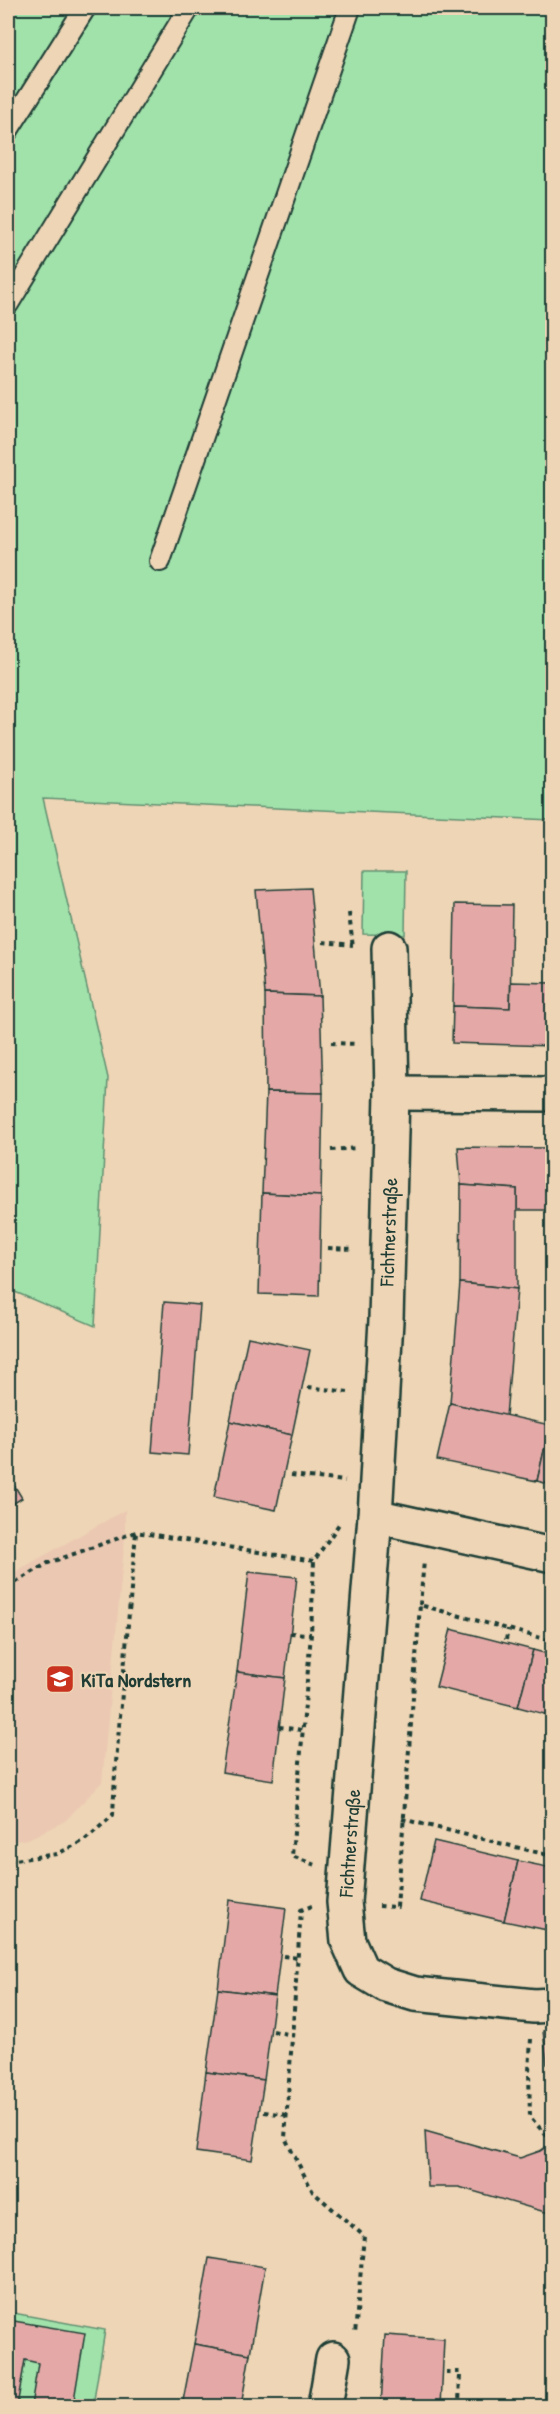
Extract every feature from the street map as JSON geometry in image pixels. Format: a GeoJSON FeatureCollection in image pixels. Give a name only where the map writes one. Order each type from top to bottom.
{"type":"FeatureCollection","features":[{"type":"Feature","properties":{"kind":"street","name":"Fichtnerstraße"},"geometry":{"type":"LineString","coordinates":[[389,948],[392,1093],[386,1320],[360,1516],[344,1902],[348,1941],[361,1970],[386,1985],[415,1994],[543,2005]]}},
{"type":"Feature","properties":{"kind":"street"},"geometry":{"type":"LineString","coordinates":[[392,1093],[552,1094]]}},
{"type":"Feature","properties":{"kind":"street"},"geometry":{"type":"LineString","coordinates":[[360,1516],[427,1527],[552,1555]]}},
{"type":"Feature","properties":{"kind":"street"},"geometry":{"type":"LineString","coordinates":[[325,2406],[333,2359]]}},
{"type":"Feature","properties":{"kind":"lane"},"geometry":{"type":"LineString","coordinates":[[8,130],[85,8]]}},
{"type":"Feature","properties":{"kind":"lane"},"geometry":{"type":"LineString","coordinates":[[8,304],[189,8]]}},
{"type":"Feature","properties":{"kind":"lane"},"geometry":{"type":"LineString","coordinates":[[160,561],[350,8]]}},
{"type":"Feature","properties":{"kind":"path"},"geometry":{"type":"LineString","coordinates":[[349,913],[353,956]]}},
{"type":"Feature","properties":{"kind":"path"},"geometry":{"type":"LineString","coordinates":[[358,1033],[360,1054]]}},
{"type":"Feature","properties":{"kind":"path"},"geometry":{"type":"LineString","coordinates":[[331,1042],[359,1044]]}},
{"type":"Feature","properties":{"kind":"path"},"geometry":{"type":"LineString","coordinates":[[331,1150],[364,1148]]}},
{"type":"Feature","properties":{"kind":"path"},"geometry":{"type":"LineString","coordinates":[[328,1248],[360,1249]]}},
{"type":"Feature","properties":{"kind":"path"},"geometry":{"type":"LineString","coordinates":[[308,1387],[355,1393]]}},
{"type":"Feature","properties":{"kind":"path"},"geometry":{"type":"LineString","coordinates":[[291,1475],[352,1482]]}},
{"type":"Feature","properties":{"kind":"path"},"geometry":{"type":"LineString","coordinates":[[317,1866],[292,1856],[311,1634],[314,1561],[360,1516]]}},
{"type":"Feature","properties":{"kind":"path"},"geometry":{"type":"LineString","coordinates":[[397,1907],[402,1819],[427,1527]]}},
{"type":"Feature","properties":{"kind":"path"},"geometry":{"type":"LineString","coordinates":[[8,1587],[48,1563],[136,1532],[314,1561]]}},
{"type":"Feature","properties":{"kind":"path"},"geometry":{"type":"LineString","coordinates":[[8,1861],[57,1854],[85,1840],[113,1815],[136,1532]]}},
{"type":"Feature","properties":{"kind":"path"},"geometry":{"type":"LineString","coordinates":[[420,1605],[552,1641]]}},
{"type":"Feature","properties":{"kind":"path"},"geometry":{"type":"LineString","coordinates":[[506,1640],[508,1629]]}},
{"type":"Feature","properties":{"kind":"path"},"geometry":{"type":"LineString","coordinates":[[290,1633],[311,1634]]}},
{"type":"Feature","properties":{"kind":"path"},"geometry":{"type":"LineString","coordinates":[[279,1727],[302,1730]]}},
{"type":"Feature","properties":{"kind":"path"},"geometry":{"type":"LineString","coordinates":[[402,1819],[552,1856]]}},
{"type":"Feature","properties":{"kind":"path"},"geometry":{"type":"LineString","coordinates":[[321,1903],[301,1910],[285,2138],[313,2192],[364,2236],[352,2358],[333,2359]]}},
{"type":"Feature","properties":{"kind":"path"},"geometry":{"type":"LineString","coordinates":[[283,1956],[297,1958]]}},
{"type":"Feature","properties":{"kind":"path"},"geometry":{"type":"LineString","coordinates":[[543,2005],[529,2071],[530,2117],[547,2136]]}},
{"type":"Feature","properties":{"kind":"path"},"geometry":{"type":"LineString","coordinates":[[273,2031],[292,2035]]}},
{"type":"Feature","properties":{"kind":"path"},"geometry":{"type":"LineString","coordinates":[[264,2112],[287,2115]]}},
{"type":"Feature","properties":{"kind":"path"},"geometry":{"type":"LineString","coordinates":[[446,2372],[460,2372],[459,2406]]}},
{"type":"Feature","properties":{"kind":"shaded area","name":"KiTa Nordstern"},"geometry":{"type":"Polygon","coordinates":[[[125,1510],[125,1536],[102,1782],[65,1821],[28,1839],[8,1842],[8,1576],[125,1510]]]}},
{"type":"Feature","properties":{"kind":"green space"},"geometry":{"type":"Polygon","coordinates":[[[8,8],[552,8],[552,820],[43,798],[108,1078],[95,1326],[8,1289],[8,8]]]}},
{"type":"Feature","properties":{"kind":"green space"},"geometry":{"type":"Polygon","coordinates":[[[364,871],[406,871],[405,935],[363,934],[364,871]]]}},
{"type":"Feature","properties":{"kind":"green space"},"geometry":{"type":"Polygon","coordinates":[[[8,2312],[105,2330],[93,2406],[8,2406],[8,2312]]]}},
{"type":"Feature","properties":{"kind":"building"},"geometry":{"type":"Polygon","coordinates":[[[310,888],[320,996],[265,994],[256,890],[310,888]]]}},
{"type":"Feature","properties":{"kind":"building"},"geometry":{"type":"Polygon","coordinates":[[[455,904],[512,905],[510,1008],[453,1006],[455,904]]]}},
{"type":"Feature","properties":{"kind":"building"},"geometry":{"type":"Polygon","coordinates":[[[511,982],[552,983],[552,1046],[452,1043],[453,1006],[510,1008],[511,982]]]}},
{"type":"Feature","properties":{"kind":"building"},"geometry":{"type":"Polygon","coordinates":[[[265,994],[320,996],[323,1093],[266,1092],[265,994]]]}},
{"type":"Feature","properties":{"kind":"building"},"geometry":{"type":"Polygon","coordinates":[[[266,1092],[323,1093],[321,1196],[262,1193],[266,1092]]]}},
{"type":"Feature","properties":{"kind":"building"},"geometry":{"type":"Polygon","coordinates":[[[458,1147],[552,1148],[552,1210],[517,1210],[517,1189],[461,1185],[458,1147]]]}},
{"type":"Feature","properties":{"kind":"building"},"geometry":{"type":"Polygon","coordinates":[[[461,1185],[517,1189],[517,1289],[460,1283],[461,1185]]]}},
{"type":"Feature","properties":{"kind":"building"},"geometry":{"type":"Polygon","coordinates":[[[262,1193],[321,1196],[319,1296],[259,1294],[262,1193]]]}},
{"type":"Feature","properties":{"kind":"building"},"geometry":{"type":"Polygon","coordinates":[[[460,1283],[517,1289],[506,1416],[450,1403],[460,1283]]]}},
{"type":"Feature","properties":{"kind":"building"},"geometry":{"type":"Polygon","coordinates":[[[164,1302],[200,1305],[188,1455],[152,1452],[164,1302]]]}},
{"type":"Feature","properties":{"kind":"building"},"geometry":{"type":"Polygon","coordinates":[[[248,1337],[310,1350],[292,1435],[230,1421],[248,1337]]]}},
{"type":"Feature","properties":{"kind":"building"},"geometry":{"type":"Polygon","coordinates":[[[450,1403],[550,1425],[537,1481],[437,1460],[450,1403]]]}},
{"type":"Feature","properties":{"kind":"building"},"geometry":{"type":"Polygon","coordinates":[[[230,1421],[292,1435],[276,1510],[214,1497],[230,1421]]]}},
{"type":"Feature","properties":{"kind":"building"},"geometry":{"type":"Polygon","coordinates":[[[550,1425],[552,1426],[552,1485],[537,1481],[550,1425]]]}},
{"type":"Feature","properties":{"kind":"building"},"geometry":{"type":"Polygon","coordinates":[[[8,1475],[22,1498],[8,1507],[8,1475]]]}},
{"type":"Feature","properties":{"kind":"building"},"geometry":{"type":"Polygon","coordinates":[[[249,1572],[297,1577],[285,1678],[237,1672],[249,1572]]]}},
{"type":"Feature","properties":{"kind":"building"},"geometry":{"type":"Polygon","coordinates":[[[451,1629],[533,1650],[518,1707],[436,1687],[451,1629]]]}},
{"type":"Feature","properties":{"kind":"building"},"geometry":{"type":"Polygon","coordinates":[[[533,1650],[552,1655],[552,1716],[518,1707],[533,1650]]]}},
{"type":"Feature","properties":{"kind":"building"},"geometry":{"type":"Polygon","coordinates":[[[237,1672],[285,1678],[273,1780],[222,1772],[237,1672]]]}},
{"type":"Feature","properties":{"kind":"building"},"geometry":{"type":"Polygon","coordinates":[[[434,1841],[518,1861],[504,1921],[420,1901],[434,1841]]]}},
{"type":"Feature","properties":{"kind":"building"},"geometry":{"type":"Polygon","coordinates":[[[518,1861],[552,1868],[552,1931],[504,1921],[518,1861]]]}},
{"type":"Feature","properties":{"kind":"building"},"geometry":{"type":"Polygon","coordinates":[[[229,1900],[286,1908],[275,1996],[218,1989],[229,1900]]]}},
{"type":"Feature","properties":{"kind":"building"},"geometry":{"type":"Polygon","coordinates":[[[218,1989],[275,1996],[264,2080],[206,2072],[218,1989]]]}},
{"type":"Feature","properties":{"kind":"building"},"geometry":{"type":"Polygon","coordinates":[[[552,2030],[552,2063],[547,2064],[543,2031],[552,2030]]]}},
{"type":"Feature","properties":{"kind":"building"},"geometry":{"type":"Polygon","coordinates":[[[206,2072],[264,2080],[252,2160],[196,2152],[206,2072]]]}},
{"type":"Feature","properties":{"kind":"building"},"geometry":{"type":"Polygon","coordinates":[[[425,2131],[520,2158],[540,2151],[552,2143],[552,2214],[459,2187],[428,2187],[425,2131]]]}},
{"type":"Feature","properties":{"kind":"building"},"geometry":{"type":"Polygon","coordinates":[[[209,2258],[265,2267],[250,2354],[194,2344],[209,2258]]]}},
{"type":"Feature","properties":{"kind":"building"},"geometry":{"type":"Polygon","coordinates":[[[8,2320],[85,2333],[73,2406],[31,2406],[38,2363],[25,2360],[17,2406],[8,2406],[8,2320]]]}},
{"type":"Feature","properties":{"kind":"building"},"geometry":{"type":"Polygon","coordinates":[[[385,2335],[444,2339],[441,2406],[381,2406],[385,2335]]]}},
{"type":"Feature","properties":{"kind":"building"},"geometry":{"type":"Polygon","coordinates":[[[194,2344],[250,2354],[241,2406],[182,2406],[194,2344]]]}},
{"type":"Feature","properties":{"kind":"place","name":"KiTa Nordstern"},"geometry":{"type":"Point","coordinates":[60,1679]}}]}
